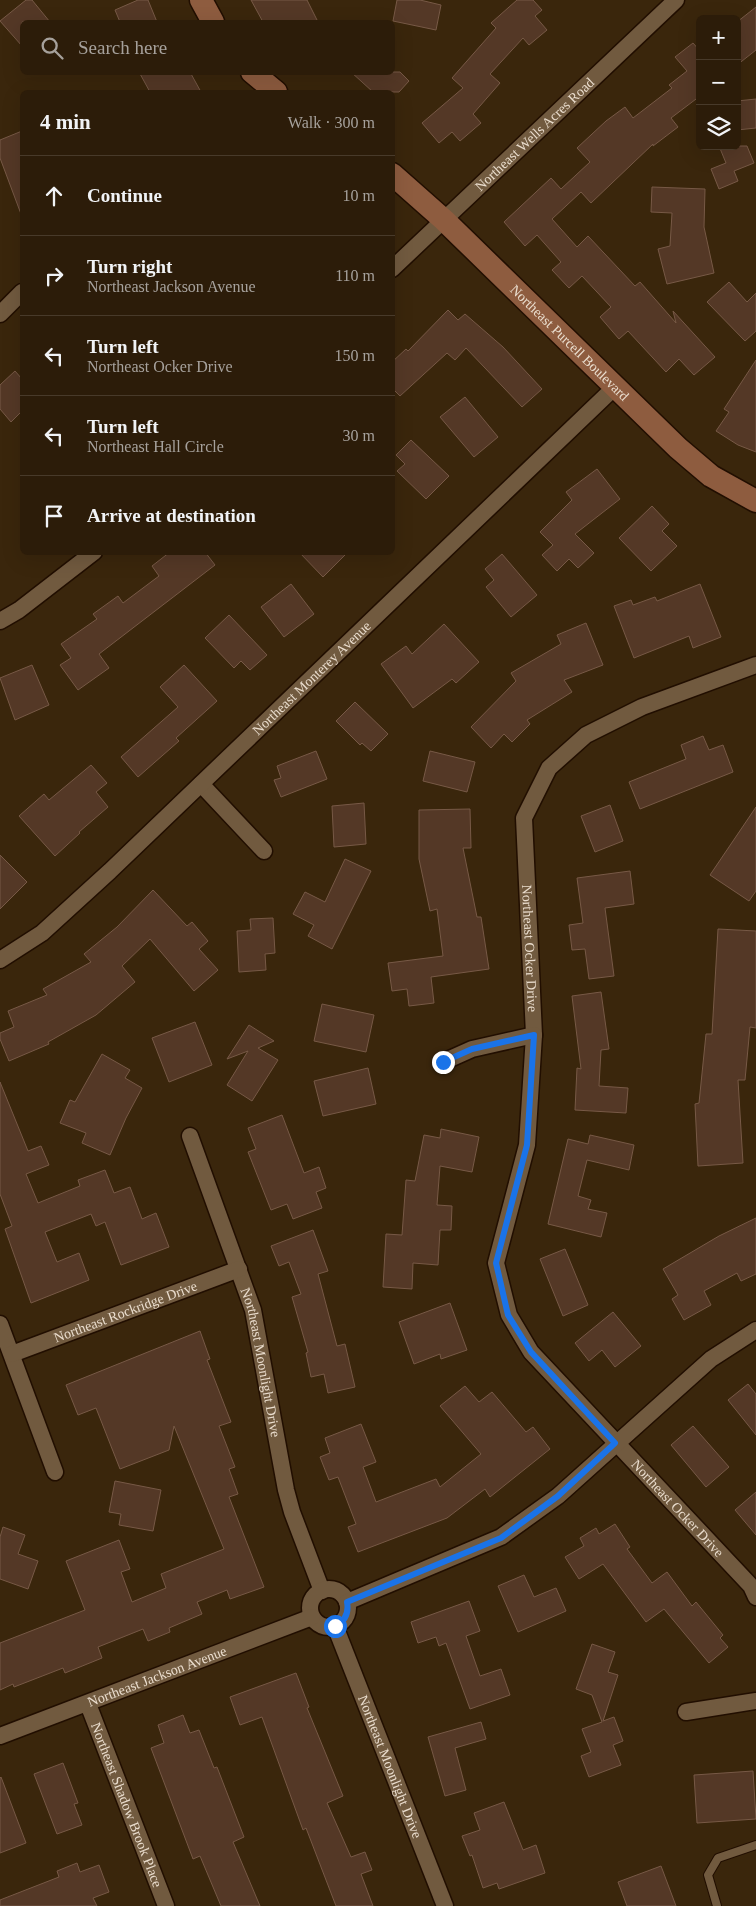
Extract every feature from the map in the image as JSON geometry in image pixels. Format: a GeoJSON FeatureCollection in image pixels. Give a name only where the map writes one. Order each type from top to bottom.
{"type":"FeatureCollection","features":[{"type":"Feature","properties":{"kind":"street"},"geometry":{"type":"LineString","coordinates":[[201,0],[211,20]]}},
{"type":"Feature","properties":{"kind":"street","name":"Northeast Wells Acres Road"},"geometry":{"type":"LineString","coordinates":[[395,266],[676,0]]}},
{"type":"Feature","properties":{"kind":"street"},"geometry":{"type":"LineString","coordinates":[[256,75],[274,90]]}},
{"type":"Feature","properties":{"kind":"street","name":"Northeast Purcell Boulevard"},"geometry":{"type":"LineString","coordinates":[[395,177],[444,220],[678,448],[711,476],[756,501]]}},
{"type":"Feature","properties":{"kind":"street"},"geometry":{"type":"LineString","coordinates":[[0,314],[20,294]]}},
{"type":"Feature","properties":{"kind":"street","name":"Northeast Monterey Avenue"},"geometry":{"type":"LineString","coordinates":[[0,960],[42,933],[201,784],[616,386]]}},
{"type":"Feature","properties":{"kind":"street"},"geometry":{"type":"LineString","coordinates":[[0,621],[19,610],[90,555]]}},
{"type":"Feature","properties":{"kind":"street","name":"Northeast Ocker Drive"},"geometry":{"type":"LineString","coordinates":[[756,665],[642,707],[586,735],[550,768],[524,818],[534,1035],[527,1145],[496,1263],[508,1315],[531,1352],[750,1586],[756,1597]]}},
{"type":"Feature","properties":{"kind":"street"},"geometry":{"type":"LineString","coordinates":[[201,784],[264,851]]}},
{"type":"Feature","properties":{"kind":"street"},"geometry":{"type":"LineString","coordinates":[[443,1062],[472,1049],[534,1035]]}},
{"type":"Feature","properties":{"kind":"street","name":"Northeast Moonlight Drive"},"geometry":{"type":"LineString","coordinates":[[190,1136],[253,1310],[288,1498],[322,1591]]}},
{"type":"Feature","properties":{"kind":"street","name":"Northeast Rockridge Drive"},"geometry":{"type":"LineString","coordinates":[[12,1354],[239,1269]]}},
{"type":"Feature","properties":{"kind":"street"},"geometry":{"type":"LineString","coordinates":[[0,1324],[55,1472]]}},
{"type":"Feature","properties":{"kind":"street"},"geometry":{"type":"LineString","coordinates":[[347,1602],[501,1538],[558,1496],[711,1359],[756,1330]]}},
{"type":"Feature","properties":{"kind":"street"},"geometry":{"type":"LineString","coordinates":[[334,1590],[344,1596],[347,1602],[348,1608],[345,1619],[335,1626],[324,1627],[312,1616],[310,1611],[312,1599],[322,1591],[334,1590]]}},
{"type":"Feature","properties":{"kind":"street","name":"Northeast Jackson Avenue"},"geometry":{"type":"LineString","coordinates":[[0,1736],[88,1704],[312,1616]]}},
{"type":"Feature","properties":{"kind":"street","name":"Northeast Moonlight Drive"},"geometry":{"type":"LineString","coordinates":[[335,1626],[445,1906]]}},
{"type":"Feature","properties":{"kind":"street"},"geometry":{"type":"LineString","coordinates":[[686,1712],[756,1702]]}},
{"type":"Feature","properties":{"kind":"street","name":"Northeast Shadow Brook Place"},"geometry":{"type":"LineString","coordinates":[[88,1704],[166,1906]]}},
{"type":"Feature","properties":{"kind":"lane"},"geometry":{"type":"LineString","coordinates":[[716,1906],[708,1875],[718,1858],[756,1845]]}},
{"type":"Feature","properties":{"kind":"building"},"geometry":{"type":"Polygon","coordinates":[[[26,0],[32,0],[48,20],[20,20],[20,44],[0,21],[26,0]]]}},
{"type":"Feature","properties":{"kind":"building"},"geometry":{"type":"Polygon","coordinates":[[[138,0],[148,0],[156,20],[119,20],[115,10],[138,0]]]}},
{"type":"Feature","properties":{"kind":"building"},"geometry":{"type":"Polygon","coordinates":[[[251,0],[307,0],[317,20],[262,20],[251,0]]]}},
{"type":"Feature","properties":{"kind":"building"},"geometry":{"type":"Polygon","coordinates":[[[397,0],[420,0],[441,5],[436,30],[393,20],[397,0]]]}},
{"type":"Feature","properties":{"kind":"building"},"geometry":{"type":"Polygon","coordinates":[[[517,0],[533,0],[542,10],[535,16],[547,30],[529,45],[523,38],[490,74],[500,83],[473,114],[481,123],[460,141],[452,132],[439,143],[422,123],[463,88],[452,78],[496,28],[491,23],[517,0]]]}},
{"type":"Feature","properties":{"kind":"building"},"geometry":{"type":"Polygon","coordinates":[[[756,7],[756,50],[741,62],[741,60],[741,19],[756,7]]]}},
{"type":"Feature","properties":{"kind":"building"},"geometry":{"type":"Polygon","coordinates":[[[693,43],[696,46],[696,99],[671,118],[678,127],[653,146],[653,144],[591,203],[581,192],[552,219],[577,247],[588,236],[635,286],[640,282],[676,323],[673,311],[715,357],[694,375],[679,359],[666,372],[628,331],[619,339],[600,317],[611,307],[582,276],[569,288],[552,270],[561,262],[537,235],[525,246],[504,222],[551,178],[561,189],[590,162],[577,148],[606,121],[625,107],[633,118],[672,88],[669,85],[687,71],[675,57],[693,43]]]}},
{"type":"Feature","properties":{"kind":"building"},"geometry":{"type":"Polygon","coordinates":[[[395,72],[400,72],[409,81],[399,92],[395,92],[395,90],[371,90],[354,75],[395,75],[395,72]]]}},
{"type":"Feature","properties":{"kind":"building"},"geometry":{"type":"Polygon","coordinates":[[[141,75],[192,75],[200,90],[149,90],[141,75]]]}},
{"type":"Feature","properties":{"kind":"building"},"geometry":{"type":"Polygon","coordinates":[[[756,99],[756,128],[741,130],[741,101],[756,99]]]}},
{"type":"Feature","properties":{"kind":"building"},"geometry":{"type":"Polygon","coordinates":[[[20,132],[20,211],[0,158],[0,140],[20,132]]]}},
{"type":"Feature","properties":{"kind":"building"},"geometry":{"type":"Polygon","coordinates":[[[741,146],[747,146],[754,163],[734,171],[738,181],[719,189],[711,169],[726,163],[721,150],[741,150],[741,146]]]}},
{"type":"Feature","properties":{"kind":"building"},"geometry":{"type":"Polygon","coordinates":[[[652,187],[705,189],[704,227],[714,273],[667,284],[658,249],[670,246],[672,213],[651,212],[652,187]]]}},
{"type":"Feature","properties":{"kind":"building"},"geometry":{"type":"Polygon","coordinates":[[[729,282],[747,302],[756,293],[756,331],[745,341],[707,302],[729,282]]]}},
{"type":"Feature","properties":{"kind":"building"},"geometry":{"type":"Polygon","coordinates":[[[448,310],[458,320],[465,314],[503,347],[542,389],[522,407],[466,348],[455,360],[447,353],[400,396],[395,391],[395,359],[406,349],[408,351],[448,310]]]}},
{"type":"Feature","properties":{"kind":"building"},"geometry":{"type":"Polygon","coordinates":[[[756,360],[756,452],[738,445],[716,431],[729,412],[724,409],[756,360]]]}},
{"type":"Feature","properties":{"kind":"building"},"geometry":{"type":"Polygon","coordinates":[[[15,371],[20,377],[20,413],[11,422],[0,409],[0,385],[15,371]]]}},
{"type":"Feature","properties":{"kind":"building"},"geometry":{"type":"Polygon","coordinates":[[[465,397],[498,437],[474,457],[440,417],[465,397]]]}},
{"type":"Feature","properties":{"kind":"building"},"geometry":{"type":"Polygon","coordinates":[[[411,440],[449,476],[426,499],[397,471],[405,464],[396,455],[411,440]]]}},
{"type":"Feature","properties":{"kind":"building"},"geometry":{"type":"Polygon","coordinates":[[[597,469],[620,499],[575,534],[594,553],[578,568],[569,559],[557,571],[542,555],[553,545],[540,532],[572,500],[566,492],[597,469]]]}},
{"type":"Feature","properties":{"kind":"building"},"geometry":{"type":"Polygon","coordinates":[[[652,506],[669,524],[662,531],[677,546],[651,571],[619,538],[652,506]]]}},
{"type":"Feature","properties":{"kind":"building"},"geometry":{"type":"Polygon","coordinates":[[[502,554],[537,595],[511,617],[486,587],[494,580],[485,569],[502,554]]]}},
{"type":"Feature","properties":{"kind":"building"},"geometry":{"type":"Polygon","coordinates":[[[166,555],[207,555],[215,565],[99,654],[109,668],[78,690],[60,665],[71,658],[61,644],[97,619],[93,614],[118,596],[123,603],[159,576],[152,566],[166,555]]]}},
{"type":"Feature","properties":{"kind":"building"},"geometry":{"type":"Polygon","coordinates":[[[302,555],[345,555],[323,577],[302,555]]]}},
{"type":"Feature","properties":{"kind":"building"},"geometry":{"type":"Polygon","coordinates":[[[291,584],[314,614],[284,637],[261,607],[291,584]]]}},
{"type":"Feature","properties":{"kind":"building"},"geometry":{"type":"Polygon","coordinates":[[[700,584],[721,637],[693,648],[689,636],[634,658],[614,606],[631,600],[633,605],[655,597],[657,601],[700,584]]]}},
{"type":"Feature","properties":{"kind":"building"},"geometry":{"type":"Polygon","coordinates":[[[229,615],[267,655],[250,670],[241,661],[234,668],[205,638],[229,615]]]}},
{"type":"Feature","properties":{"kind":"building"},"geometry":{"type":"Polygon","coordinates":[[[586,623],[603,665],[564,680],[572,692],[527,720],[530,724],[512,742],[504,734],[491,748],[471,727],[516,681],[511,673],[561,644],[557,635],[586,623]]]}},
{"type":"Feature","properties":{"kind":"building"},"geometry":{"type":"Polygon","coordinates":[[[444,624],[479,662],[456,683],[452,679],[413,708],[381,664],[406,646],[412,654],[444,624]]]}},
{"type":"Feature","properties":{"kind":"building"},"geometry":{"type":"Polygon","coordinates":[[[32,665],[49,705],[15,720],[0,678],[32,665]]]}},
{"type":"Feature","properties":{"kind":"building"},"geometry":{"type":"Polygon","coordinates":[[[184,665],[217,701],[176,738],[179,741],[138,777],[121,757],[178,707],[160,687],[184,665]]]}},
{"type":"Feature","properties":{"kind":"building"},"geometry":{"type":"Polygon","coordinates":[[[355,702],[388,734],[371,751],[362,743],[360,745],[336,721],[355,702]]]}},
{"type":"Feature","properties":{"kind":"building"},"geometry":{"type":"Polygon","coordinates":[[[703,736],[709,750],[723,745],[733,772],[640,809],[629,782],[686,759],[681,745],[703,736]]]}},
{"type":"Feature","properties":{"kind":"building"},"geometry":{"type":"Polygon","coordinates":[[[316,751],[327,779],[281,797],[274,780],[281,778],[277,766],[316,751]]]}},
{"type":"Feature","properties":{"kind":"building"},"geometry":{"type":"Polygon","coordinates":[[[430,751],[475,762],[467,792],[423,781],[430,751]]]}},
{"type":"Feature","properties":{"kind":"building"},"geometry":{"type":"Polygon","coordinates":[[[91,765],[107,783],[96,792],[108,807],[55,856],[19,816],[44,794],[49,800],[91,765]]]}},
{"type":"Feature","properties":{"kind":"building"},"geometry":{"type":"Polygon","coordinates":[[[364,803],[366,844],[334,847],[332,806],[364,803]]]}},
{"type":"Feature","properties":{"kind":"building"},"geometry":{"type":"Polygon","coordinates":[[[610,805],[623,841],[595,852],[581,816],[610,805]]]}},
{"type":"Feature","properties":{"kind":"building"},"geometry":{"type":"Polygon","coordinates":[[[756,807],[756,891],[749,901],[710,875],[756,807]]]}},
{"type":"Feature","properties":{"kind":"building"},"geometry":{"type":"Polygon","coordinates":[[[470,809],[471,848],[463,848],[477,917],[481,917],[489,969],[431,977],[434,1003],[409,1006],[407,989],[392,991],[388,963],[443,956],[437,909],[430,911],[419,859],[419,810],[470,809]]]}},
{"type":"Feature","properties":{"kind":"building"},"geometry":{"type":"Polygon","coordinates":[[[0,855],[27,882],[0,909],[0,855]]]}},
{"type":"Feature","properties":{"kind":"building"},"geometry":{"type":"Polygon","coordinates":[[[345,859],[371,871],[332,949],[308,936],[314,925],[293,914],[305,892],[325,902],[345,859]]]}},
{"type":"Feature","properties":{"kind":"building"},"geometry":{"type":"Polygon","coordinates":[[[630,871],[634,904],[605,908],[614,976],[589,979],[585,949],[572,950],[569,925],[583,923],[577,878],[630,871]]]}},
{"type":"Feature","properties":{"kind":"building"},"geometry":{"type":"Polygon","coordinates":[[[153,890],[187,926],[192,922],[208,941],[199,949],[218,970],[194,991],[150,939],[122,966],[135,982],[96,1015],[48,1042],[49,1044],[9,1061],[0,1039],[0,1033],[14,1027],[8,1011],[47,995],[43,989],[91,962],[84,954],[117,927],[153,890]]]}},
{"type":"Feature","properties":{"kind":"building"},"geometry":{"type":"Polygon","coordinates":[[[273,918],[275,953],[265,954],[266,970],[239,972],[237,931],[251,930],[250,919],[273,918]]]}},
{"type":"Feature","properties":{"kind":"building"},"geometry":{"type":"Polygon","coordinates":[[[718,929],[756,931],[756,1028],[750,1027],[745,1080],[738,1080],[743,1163],[698,1166],[695,1104],[699,1103],[706,1034],[712,1034],[718,929]]]}},
{"type":"Feature","properties":{"kind":"building"},"geometry":{"type":"Polygon","coordinates":[[[601,992],[609,1049],[601,1050],[599,1086],[628,1088],[626,1113],[575,1110],[577,1068],[581,1069],[572,996],[601,992]]]}},
{"type":"Feature","properties":{"kind":"building"},"geometry":{"type":"Polygon","coordinates":[[[322,1004],[374,1015],[366,1052],[314,1041],[322,1004]]]}},
{"type":"Feature","properties":{"kind":"building"},"geometry":{"type":"Polygon","coordinates":[[[195,1022],[212,1065],[169,1082],[152,1038],[195,1022]]]}},
{"type":"Feature","properties":{"kind":"building"},"geometry":{"type":"Polygon","coordinates":[[[249,1025],[274,1041],[258,1048],[278,1060],[252,1101],[227,1085],[248,1051],[227,1059],[249,1025]]]}},
{"type":"Feature","properties":{"kind":"building"},"geometry":{"type":"Polygon","coordinates":[[[102,1054],[130,1070],[125,1078],[142,1088],[126,1118],[110,1155],[82,1143],[86,1133],[60,1123],[70,1100],[75,1102],[102,1054]]]}},
{"type":"Feature","properties":{"kind":"building"},"geometry":{"type":"Polygon","coordinates":[[[368,1068],[376,1104],[323,1116],[314,1081],[368,1068]]]}},
{"type":"Feature","properties":{"kind":"building"},"geometry":{"type":"Polygon","coordinates":[[[0,1082],[28,1151],[41,1146],[49,1165],[26,1174],[38,1203],[80,1186],[78,1180],[105,1170],[114,1193],[130,1187],[142,1219],[156,1213],[169,1247],[121,1265],[105,1222],[96,1226],[91,1214],[45,1232],[57,1262],[79,1253],[89,1280],[31,1303],[5,1229],[12,1226],[0,1194],[0,1082]]]}},
{"type":"Feature","properties":{"kind":"building"},"geometry":{"type":"Polygon","coordinates":[[[282,1115],[304,1173],[319,1167],[326,1188],[316,1192],[322,1208],[293,1219],[287,1204],[271,1210],[248,1152],[256,1149],[248,1128],[282,1115]]]}},
{"type":"Feature","properties":{"kind":"building"},"geometry":{"type":"Polygon","coordinates":[[[441,1129],[479,1137],[472,1172],[440,1166],[437,1205],[452,1206],[451,1230],[440,1230],[438,1265],[413,1263],[412,1289],[383,1287],[386,1234],[402,1235],[406,1180],[415,1181],[424,1135],[440,1138],[441,1129]]]}},
{"type":"Feature","properties":{"kind":"building"},"geometry":{"type":"Polygon","coordinates":[[[590,1135],[634,1145],[629,1170],[587,1160],[578,1196],[591,1200],[588,1209],[607,1213],[601,1237],[548,1224],[568,1139],[588,1144],[590,1135]]]}},
{"type":"Feature","properties":{"kind":"building"},"geometry":{"type":"Polygon","coordinates":[[[756,1218],[756,1274],[741,1281],[737,1273],[704,1291],[711,1305],[684,1320],[672,1299],[678,1295],[663,1269],[719,1236],[756,1218]]]}},
{"type":"Feature","properties":{"kind":"building"},"geometry":{"type":"Polygon","coordinates":[[[313,1230],[328,1271],[318,1274],[337,1346],[345,1344],[355,1387],[328,1393],[324,1374],[311,1377],[306,1353],[308,1352],[292,1297],[301,1294],[289,1262],[279,1266],[271,1246],[313,1230]]]}},
{"type":"Feature","properties":{"kind":"building"},"geometry":{"type":"Polygon","coordinates":[[[565,1249],[588,1305],[563,1316],[540,1259],[565,1249]]]}},
{"type":"Feature","properties":{"kind":"building"},"geometry":{"type":"Polygon","coordinates":[[[450,1303],[467,1350],[441,1359],[440,1354],[414,1364],[399,1322],[450,1303]]]}},
{"type":"Feature","properties":{"kind":"building"},"geometry":{"type":"Polygon","coordinates":[[[613,1312],[641,1346],[615,1367],[602,1350],[589,1361],[575,1343],[613,1312]]]}},
{"type":"Feature","properties":{"kind":"building"},"geometry":{"type":"Polygon","coordinates":[[[200,1331],[210,1359],[207,1360],[231,1422],[219,1426],[235,1467],[229,1469],[238,1494],[229,1497],[264,1587],[230,1599],[227,1590],[197,1602],[202,1614],[169,1628],[170,1632],[148,1641],[143,1629],[98,1647],[102,1658],[65,1673],[63,1668],[14,1687],[13,1684],[0,1690],[0,1643],[85,1610],[66,1561],[119,1540],[130,1569],[121,1572],[132,1602],[166,1588],[161,1574],[224,1549],[174,1426],[169,1450],[120,1469],[96,1408],[78,1415],[66,1385],[200,1331]]]}},
{"type":"Feature","properties":{"kind":"building"},"geometry":{"type":"Polygon","coordinates":[[[748,1384],[756,1394],[756,1435],[728,1400],[748,1384]]]}},
{"type":"Feature","properties":{"kind":"building"},"geometry":{"type":"Polygon","coordinates":[[[465,1386],[479,1402],[492,1392],[526,1432],[533,1427],[550,1449],[490,1497],[485,1489],[447,1518],[358,1552],[348,1527],[356,1524],[338,1477],[329,1480],[320,1457],[330,1453],[325,1438],[361,1424],[376,1462],[363,1467],[376,1502],[436,1479],[440,1487],[481,1454],[440,1406],[465,1386]]]}},
{"type":"Feature","properties":{"kind":"building"},"geometry":{"type":"Polygon","coordinates":[[[693,1426],[729,1467],[706,1487],[671,1445],[693,1426]]]}},
{"type":"Feature","properties":{"kind":"building"},"geometry":{"type":"Polygon","coordinates":[[[115,1481],[161,1490],[153,1531],[119,1525],[121,1514],[109,1512],[115,1481]]]}},
{"type":"Feature","properties":{"kind":"building"},"geometry":{"type":"Polygon","coordinates":[[[756,1492],[756,1535],[735,1510],[756,1492]]]}},
{"type":"Feature","properties":{"kind":"building"},"geometry":{"type":"Polygon","coordinates":[[[615,1524],[630,1547],[627,1549],[652,1583],[667,1572],[692,1606],[696,1602],[723,1635],[720,1638],[728,1647],[709,1663],[664,1609],[646,1622],[603,1564],[579,1579],[565,1557],[584,1546],[580,1538],[596,1528],[599,1534],[615,1524]]]}},
{"type":"Feature","properties":{"kind":"building"},"geometry":{"type":"Polygon","coordinates":[[[3,1527],[25,1535],[18,1554],[38,1561],[28,1589],[0,1579],[0,1537],[3,1527]]]}},
{"type":"Feature","properties":{"kind":"building"},"geometry":{"type":"Polygon","coordinates":[[[524,1575],[534,1597],[556,1588],[566,1611],[518,1632],[498,1586],[524,1575]]]}},
{"type":"Feature","properties":{"kind":"building"},"geometry":{"type":"Polygon","coordinates":[[[469,1601],[480,1631],[466,1636],[480,1676],[501,1669],[510,1695],[470,1709],[446,1643],[439,1646],[436,1637],[418,1643],[411,1622],[469,1601]]]}},
{"type":"Feature","properties":{"kind":"building"},"geometry":{"type":"Polygon","coordinates":[[[592,1644],[615,1652],[608,1672],[618,1675],[603,1721],[614,1717],[623,1741],[613,1745],[621,1765],[589,1777],[581,1756],[591,1752],[582,1729],[602,1722],[592,1695],[576,1689],[592,1644]]]}},
{"type":"Feature","properties":{"kind":"building"},"geometry":{"type":"Polygon","coordinates":[[[296,1673],[309,1707],[307,1708],[343,1796],[327,1803],[351,1857],[365,1852],[372,1870],[361,1874],[373,1906],[336,1906],[306,1828],[303,1830],[262,1717],[240,1725],[230,1697],[296,1673]]]}},
{"type":"Feature","properties":{"kind":"building"},"geometry":{"type":"Polygon","coordinates":[[[183,1715],[190,1733],[199,1730],[214,1768],[217,1767],[244,1837],[233,1842],[260,1906],[221,1906],[200,1856],[193,1859],[151,1748],[164,1743],[158,1725],[183,1715]]]}},
{"type":"Feature","properties":{"kind":"building"},"geometry":{"type":"Polygon","coordinates":[[[481,1722],[486,1739],[455,1748],[466,1790],[445,1796],[428,1737],[481,1722]]]}},
{"type":"Feature","properties":{"kind":"building"},"geometry":{"type":"Polygon","coordinates":[[[63,1763],[78,1803],[74,1804],[82,1825],[57,1834],[34,1774],[63,1763]]]}},
{"type":"Feature","properties":{"kind":"building"},"geometry":{"type":"Polygon","coordinates":[[[753,1771],[756,1819],[697,1823],[694,1775],[753,1771]]]}},
{"type":"Feature","properties":{"kind":"building"},"geometry":{"type":"Polygon","coordinates":[[[0,1778],[26,1843],[0,1853],[0,1778]]]}},
{"type":"Feature","properties":{"kind":"building"},"geometry":{"type":"Polygon","coordinates":[[[504,1802],[523,1850],[536,1845],[545,1873],[499,1889],[497,1883],[483,1888],[472,1855],[470,1856],[462,1836],[480,1830],[474,1813],[504,1802]]]}},
{"type":"Feature","properties":{"kind":"building"},"geometry":{"type":"Polygon","coordinates":[[[77,1863],[80,1872],[99,1865],[109,1892],[93,1898],[97,1906],[0,1906],[0,1900],[59,1877],[57,1871],[77,1863]]]}},
{"type":"Feature","properties":{"kind":"building"},"geometry":{"type":"Polygon","coordinates":[[[661,1866],[676,1906],[627,1906],[618,1882],[661,1866]]]}},
{"type":"Feature","properties":{"kind":"route"},"geometry":{"type":"LineString","coordinates":[[335,1626],[341,1624],[345,1619],[348,1608],[347,1602],[501,1538],[558,1496],[615,1443],[531,1352],[508,1315],[496,1263],[527,1145],[534,1035],[472,1049],[443,1062]]}}]}
